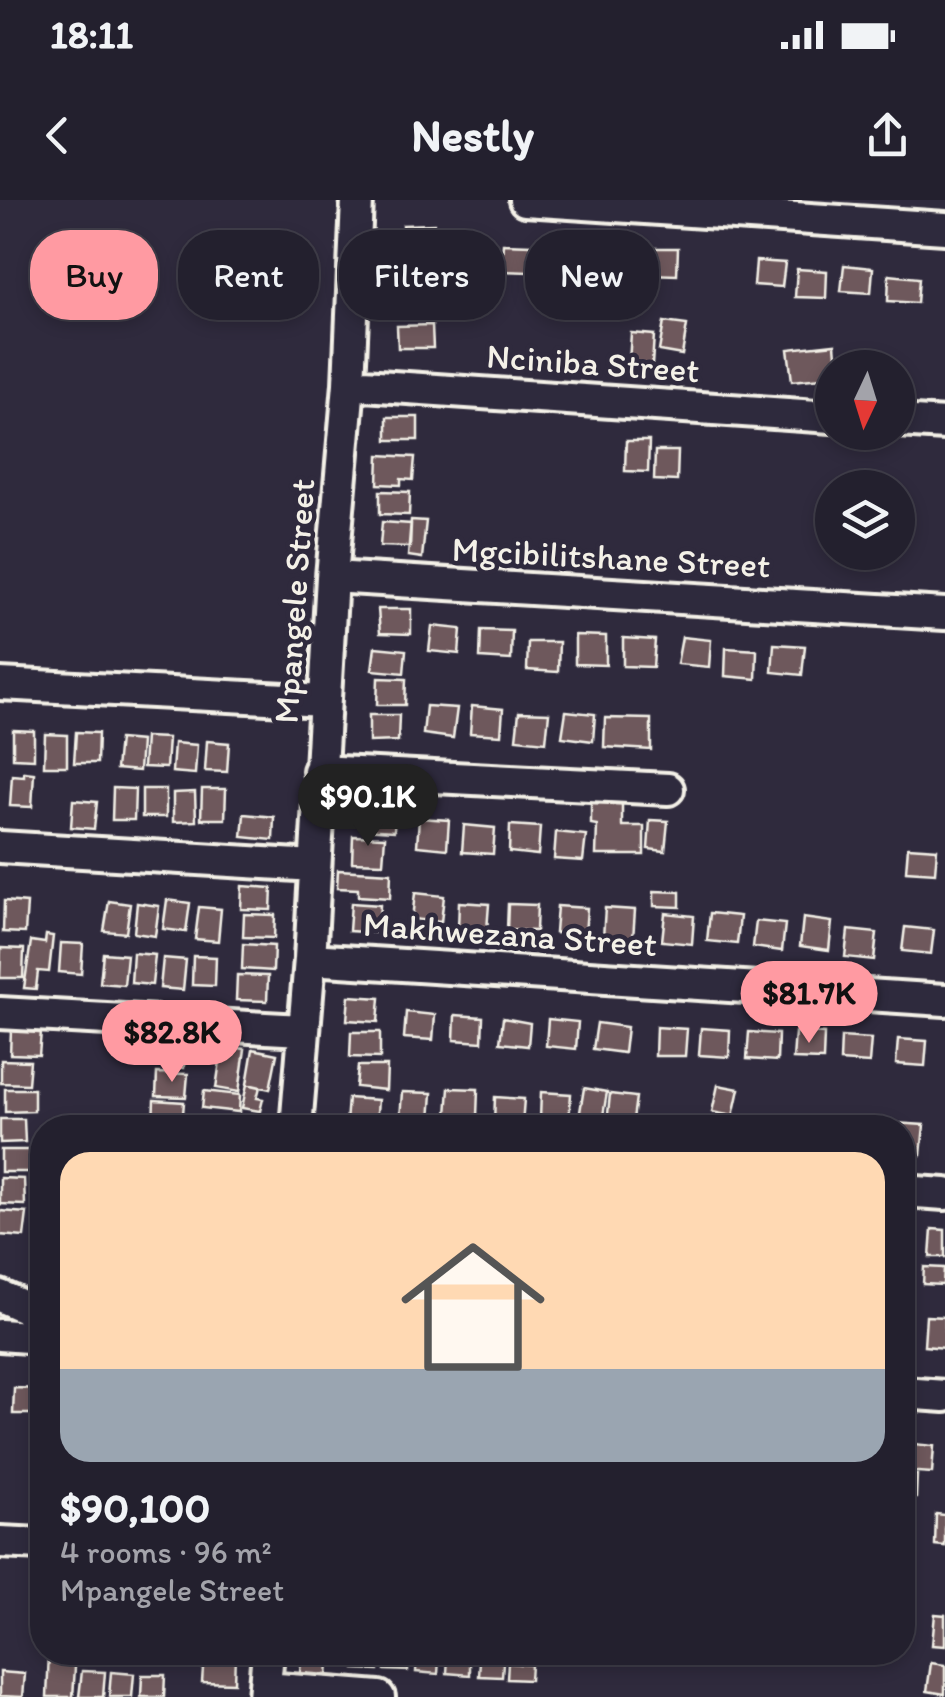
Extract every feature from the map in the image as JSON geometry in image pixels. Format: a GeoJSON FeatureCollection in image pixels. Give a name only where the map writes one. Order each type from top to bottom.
{"type":"FeatureCollection","features":[{"type":"Feature","properties":{"kind":"street","name":"Mpangele Street"},"geometry":{"type":"LineString","coordinates":[[297,1115],[332,578],[349,384],[357,200]]}},
{"type":"Feature","properties":{"kind":"street"},"geometry":{"type":"LineString","coordinates":[[525,200],[945,228]]}},
{"type":"Feature","properties":{"kind":"street","name":"Nciniba Street"},"geometry":{"type":"LineString","coordinates":[[349,384],[815,416]]}},
{"type":"Feature","properties":{"kind":"street"},"geometry":{"type":"LineString","coordinates":[[915,422],[945,424]]}},
{"type":"Feature","properties":{"kind":"street","name":"Mgcibilitshane Street"},"geometry":{"type":"LineString","coordinates":[[332,578],[945,614]]}},
{"type":"Feature","properties":{"kind":"street"},"geometry":{"type":"LineString","coordinates":[[0,684],[324,701]]}},
{"type":"Feature","properties":{"kind":"street"},"geometry":{"type":"LineString","coordinates":[[319,771],[668,789]]}},
{"type":"Feature","properties":{"kind":"street"},"geometry":{"type":"LineString","coordinates":[[0,848],[315,866]]}},
{"type":"Feature","properties":{"kind":"street","name":"Makhwezana Street"},"geometry":{"type":"LineString","coordinates":[[310,959],[945,1000]]}},
{"type":"Feature","properties":{"kind":"street"},"geometry":{"type":"LineString","coordinates":[[0,1013],[302,1030]]}},
{"type":"Feature","properties":{"kind":"street"},"geometry":{"type":"LineString","coordinates":[[915,1192],[945,1194]]}},
{"type":"Feature","properties":{"kind":"street"},"geometry":{"type":"LineString","coordinates":[[0,1296],[30,1310]]}},
{"type":"Feature","properties":{"kind":"street"},"geometry":{"type":"LineString","coordinates":[[0,1335],[30,1337]]}},
{"type":"Feature","properties":{"kind":"street"},"geometry":{"type":"LineString","coordinates":[[915,1394],[945,1396]]}},
{"type":"Feature","properties":{"kind":"street"},"geometry":{"type":"LineString","coordinates":[[0,1542],[30,1543]]}},
{"type":"Feature","properties":{"kind":"street"},"geometry":{"type":"LineString","coordinates":[[267,1665],[265,1693],[380,1697]]}},
{"type":"Feature","properties":{"kind":"building"},"geometry":{"type":"Polygon","coordinates":[[[434,224],[434,230],[403,230],[403,225],[434,224]]]}},
{"type":"Feature","properties":{"kind":"building"},"geometry":{"type":"Polygon","coordinates":[[[505,244],[525,245],[525,272],[505,271],[505,244]]]}},
{"type":"Feature","properties":{"kind":"building"},"geometry":{"type":"Polygon","coordinates":[[[659,248],[678,248],[677,275],[659,274],[659,248]]]}},
{"type":"Feature","properties":{"kind":"building"},"geometry":{"type":"Polygon","coordinates":[[[756,261],[785,263],[782,287],[754,285],[756,261]]]}},
{"type":"Feature","properties":{"kind":"building"},"geometry":{"type":"Polygon","coordinates":[[[844,265],[873,268],[871,293],[841,291],[844,265]]]}},
{"type":"Feature","properties":{"kind":"building"},"geometry":{"type":"Polygon","coordinates":[[[797,269],[827,271],[826,298],[795,297],[797,269]]]}},
{"type":"Feature","properties":{"kind":"building"},"geometry":{"type":"Polygon","coordinates":[[[889,275],[919,278],[917,303],[888,301],[889,275]]]}},
{"type":"Feature","properties":{"kind":"building"},"geometry":{"type":"Polygon","coordinates":[[[664,322],[687,325],[682,355],[659,351],[664,322]]]}},
{"type":"Feature","properties":{"kind":"building"},"geometry":{"type":"Polygon","coordinates":[[[432,325],[433,348],[398,348],[397,326],[432,325]]]}},
{"type":"Feature","properties":{"kind":"building"},"geometry":{"type":"Polygon","coordinates":[[[631,333],[654,335],[652,365],[629,362],[631,333]]]}},
{"type":"Feature","properties":{"kind":"building"},"geometry":{"type":"Polygon","coordinates":[[[835,344],[836,350],[815,350],[815,379],[792,381],[788,349],[835,344]]]}},
{"type":"Feature","properties":{"kind":"building"},"geometry":{"type":"Polygon","coordinates":[[[387,417],[418,417],[418,440],[387,440],[387,417]]]}},
{"type":"Feature","properties":{"kind":"building"},"geometry":{"type":"Polygon","coordinates":[[[626,441],[649,441],[648,472],[625,471],[626,441]]]}},
{"type":"Feature","properties":{"kind":"building"},"geometry":{"type":"Polygon","coordinates":[[[655,451],[678,451],[677,481],[654,480],[655,451]]]}},
{"type":"Feature","properties":{"kind":"building"},"geometry":{"type":"Polygon","coordinates":[[[379,455],[415,457],[413,480],[401,479],[401,485],[378,484],[379,455]]]}},
{"type":"Feature","properties":{"kind":"building"},"geometry":{"type":"Polygon","coordinates":[[[380,491],[410,492],[409,515],[380,514],[380,491]]]}},
{"type":"Feature","properties":{"kind":"building"},"geometry":{"type":"Polygon","coordinates":[[[411,520],[426,521],[422,558],[408,556],[411,520]]]}},
{"type":"Feature","properties":{"kind":"building"},"geometry":{"type":"Polygon","coordinates":[[[382,522],[411,524],[410,547],[380,546],[382,522]]]}},
{"type":"Feature","properties":{"kind":"building"},"geometry":{"type":"Polygon","coordinates":[[[378,609],[411,609],[411,634],[380,633],[378,609]]]}},
{"type":"Feature","properties":{"kind":"building"},"geometry":{"type":"Polygon","coordinates":[[[432,626],[461,629],[459,654],[429,651],[432,626]]]}},
{"type":"Feature","properties":{"kind":"building"},"geometry":{"type":"Polygon","coordinates":[[[481,630],[512,631],[511,660],[480,658],[481,630]]]}},
{"type":"Feature","properties":{"kind":"building"},"geometry":{"type":"Polygon","coordinates":[[[575,635],[606,636],[606,665],[575,664],[575,635]]]}},
{"type":"Feature","properties":{"kind":"building"},"geometry":{"type":"Polygon","coordinates":[[[682,637],[711,640],[709,667],[677,664],[682,637]]]}},
{"type":"Feature","properties":{"kind":"building"},"geometry":{"type":"Polygon","coordinates":[[[623,638],[655,640],[653,667],[623,666],[623,638]]]}},
{"type":"Feature","properties":{"kind":"building"},"geometry":{"type":"Polygon","coordinates":[[[528,642],[559,642],[558,672],[527,670],[528,642]]]}},
{"type":"Feature","properties":{"kind":"building"},"geometry":{"type":"Polygon","coordinates":[[[774,644],[805,646],[802,675],[772,672],[774,644]]]}},
{"type":"Feature","properties":{"kind":"building"},"geometry":{"type":"Polygon","coordinates":[[[375,647],[406,650],[404,673],[372,670],[375,647]]]}},
{"type":"Feature","properties":{"kind":"building"},"geometry":{"type":"Polygon","coordinates":[[[726,648],[757,650],[756,679],[725,676],[726,648]]]}},
{"type":"Feature","properties":{"kind":"building"},"geometry":{"type":"Polygon","coordinates":[[[378,678],[406,679],[405,705],[377,705],[378,678]]]}},
{"type":"Feature","properties":{"kind":"building"},"geometry":{"type":"Polygon","coordinates":[[[426,706],[457,708],[453,738],[423,734],[426,706]]]}},
{"type":"Feature","properties":{"kind":"building"},"geometry":{"type":"Polygon","coordinates":[[[472,706],[503,709],[501,735],[470,733],[472,706]]]}},
{"type":"Feature","properties":{"kind":"building"},"geometry":{"type":"Polygon","coordinates":[[[566,711],[595,714],[593,741],[562,737],[566,711]]]}},
{"type":"Feature","properties":{"kind":"building"},"geometry":{"type":"Polygon","coordinates":[[[519,712],[549,713],[546,742],[516,739],[519,712]]]}},
{"type":"Feature","properties":{"kind":"building"},"geometry":{"type":"Polygon","coordinates":[[[369,715],[399,715],[398,741],[369,742],[369,715]]]}},
{"type":"Feature","properties":{"kind":"building"},"geometry":{"type":"Polygon","coordinates":[[[605,718],[651,719],[651,750],[604,747],[605,718]]]}},
{"type":"Feature","properties":{"kind":"building"},"geometry":{"type":"Polygon","coordinates":[[[13,730],[34,731],[34,759],[13,758],[13,730]]]}},
{"type":"Feature","properties":{"kind":"building"},"geometry":{"type":"Polygon","coordinates":[[[76,732],[98,733],[97,763],[74,763],[76,732]]]}},
{"type":"Feature","properties":{"kind":"building"},"geometry":{"type":"Polygon","coordinates":[[[45,734],[67,735],[67,766],[44,766],[45,734]]]}},
{"type":"Feature","properties":{"kind":"building"},"geometry":{"type":"Polygon","coordinates":[[[145,737],[168,738],[166,768],[143,767],[145,737]]]}},
{"type":"Feature","properties":{"kind":"building"},"geometry":{"type":"Polygon","coordinates":[[[119,739],[141,741],[139,771],[116,769],[119,739]]]}},
{"type":"Feature","properties":{"kind":"building"},"geometry":{"type":"Polygon","coordinates":[[[207,741],[229,743],[227,772],[205,771],[207,741]]]}},
{"type":"Feature","properties":{"kind":"building"},"geometry":{"type":"Polygon","coordinates":[[[174,743],[197,745],[195,774],[172,772],[174,743]]]}},
{"type":"Feature","properties":{"kind":"building"},"geometry":{"type":"Polygon","coordinates":[[[24,772],[34,773],[32,807],[10,806],[12,775],[24,776],[24,772]]]}},
{"type":"Feature","properties":{"kind":"building"},"geometry":{"type":"Polygon","coordinates":[[[113,788],[135,789],[134,820],[112,820],[113,788]]]}},
{"type":"Feature","properties":{"kind":"building"},"geometry":{"type":"Polygon","coordinates":[[[142,789],[166,789],[166,817],[142,817],[142,789]]]}},
{"type":"Feature","properties":{"kind":"building"},"geometry":{"type":"Polygon","coordinates":[[[202,789],[226,789],[225,819],[201,819],[202,789]]]}},
{"type":"Feature","properties":{"kind":"building"},"geometry":{"type":"Polygon","coordinates":[[[195,792],[196,821],[173,822],[173,793],[195,792]]]}},
{"type":"Feature","properties":{"kind":"building"},"geometry":{"type":"Polygon","coordinates":[[[73,800],[97,802],[94,829],[71,827],[73,800]]]}},
{"type":"Feature","properties":{"kind":"building"},"geometry":{"type":"Polygon","coordinates":[[[591,803],[622,803],[622,826],[644,826],[644,855],[596,855],[597,825],[591,824],[591,803]]]}},
{"type":"Feature","properties":{"kind":"building"},"geometry":{"type":"Polygon","coordinates":[[[364,804],[395,806],[394,831],[362,829],[364,804]]]}},
{"type":"Feature","properties":{"kind":"building"},"geometry":{"type":"Polygon","coordinates":[[[244,814],[274,817],[273,840],[242,837],[244,814]]]}},
{"type":"Feature","properties":{"kind":"building"},"geometry":{"type":"Polygon","coordinates":[[[419,818],[449,820],[447,849],[417,846],[419,818]]]}},
{"type":"Feature","properties":{"kind":"building"},"geometry":{"type":"Polygon","coordinates":[[[650,820],[668,821],[665,851],[648,849],[650,820]]]}},
{"type":"Feature","properties":{"kind":"building"},"geometry":{"type":"Polygon","coordinates":[[[464,825],[495,828],[493,854],[462,852],[464,825]]]}},
{"type":"Feature","properties":{"kind":"building"},"geometry":{"type":"Polygon","coordinates":[[[510,825],[540,827],[538,855],[509,852],[510,825]]]}},
{"type":"Feature","properties":{"kind":"building"},"geometry":{"type":"Polygon","coordinates":[[[556,832],[586,835],[583,861],[554,859],[556,832]]]}},
{"type":"Feature","properties":{"kind":"building"},"geometry":{"type":"Polygon","coordinates":[[[353,836],[385,837],[383,863],[352,862],[353,836]]]}},
{"type":"Feature","properties":{"kind":"building"},"geometry":{"type":"Polygon","coordinates":[[[908,847],[937,849],[935,873],[906,871],[908,847]]]}},
{"type":"Feature","properties":{"kind":"building"},"geometry":{"type":"Polygon","coordinates":[[[338,870],[391,873],[390,898],[358,896],[358,889],[337,888],[338,870]]]}},
{"type":"Feature","properties":{"kind":"building"},"geometry":{"type":"Polygon","coordinates":[[[242,886],[272,888],[271,910],[241,909],[242,886]]]}},
{"type":"Feature","properties":{"kind":"building"},"geometry":{"type":"Polygon","coordinates":[[[654,891],[680,892],[680,907],[654,906],[654,891]]]}},
{"type":"Feature","properties":{"kind":"building"},"geometry":{"type":"Polygon","coordinates":[[[415,893],[444,896],[441,922],[412,919],[415,893]]]}},
{"type":"Feature","properties":{"kind":"building"},"geometry":{"type":"Polygon","coordinates":[[[167,900],[190,903],[186,932],[163,929],[167,900]]]}},
{"type":"Feature","properties":{"kind":"building"},"geometry":{"type":"Polygon","coordinates":[[[4,901],[27,903],[25,933],[3,932],[4,901]]]}},
{"type":"Feature","properties":{"kind":"building"},"geometry":{"type":"Polygon","coordinates":[[[109,901],[130,904],[126,933],[104,931],[109,901]]]}},
{"type":"Feature","properties":{"kind":"building"},"geometry":{"type":"Polygon","coordinates":[[[459,902],[489,904],[487,930],[458,929],[459,902]]]}},
{"type":"Feature","properties":{"kind":"building"},"geometry":{"type":"Polygon","coordinates":[[[137,903],[159,906],[155,936],[134,933],[137,903]]]}},
{"type":"Feature","properties":{"kind":"building"},"geometry":{"type":"Polygon","coordinates":[[[351,903],[380,905],[378,933],[349,931],[351,903]]]}},
{"type":"Feature","properties":{"kind":"building"},"geometry":{"type":"Polygon","coordinates":[[[508,904],[537,905],[536,931],[507,930],[508,904]]]}},
{"type":"Feature","properties":{"kind":"building"},"geometry":{"type":"Polygon","coordinates":[[[557,906],[587,908],[585,935],[555,933],[557,906]]]}},
{"type":"Feature","properties":{"kind":"building"},"geometry":{"type":"Polygon","coordinates":[[[199,907],[221,909],[218,941],[195,939],[199,907]]]}},
{"type":"Feature","properties":{"kind":"building"},"geometry":{"type":"Polygon","coordinates":[[[605,908],[635,910],[633,939],[603,937],[605,908]]]}},
{"type":"Feature","properties":{"kind":"building"},"geometry":{"type":"Polygon","coordinates":[[[665,913],[694,916],[692,944],[662,941],[665,913]]]}},
{"type":"Feature","properties":{"kind":"building"},"geometry":{"type":"Polygon","coordinates":[[[710,913],[740,916],[737,944],[707,941],[710,913]]]}},
{"type":"Feature","properties":{"kind":"building"},"geometry":{"type":"Polygon","coordinates":[[[244,914],[275,915],[274,938],[243,937],[244,914]]]}},
{"type":"Feature","properties":{"kind":"building"},"geometry":{"type":"Polygon","coordinates":[[[803,918],[832,922],[829,950],[800,946],[803,918]]]}},
{"type":"Feature","properties":{"kind":"building"},"geometry":{"type":"Polygon","coordinates":[[[756,921],[785,924],[782,951],[753,947],[756,921]]]}},
{"type":"Feature","properties":{"kind":"building"},"geometry":{"type":"Polygon","coordinates":[[[905,927],[934,930],[931,954],[902,951],[905,927]]]}},
{"type":"Feature","properties":{"kind":"building"},"geometry":{"type":"Polygon","coordinates":[[[848,930],[877,933],[874,960],[845,957],[848,930]]]}},
{"type":"Feature","properties":{"kind":"building"},"geometry":{"type":"Polygon","coordinates":[[[46,935],[53,936],[49,972],[38,971],[36,989],[24,988],[31,941],[45,943],[46,935]]]}},
{"type":"Feature","properties":{"kind":"building"},"geometry":{"type":"Polygon","coordinates":[[[61,943],[83,944],[81,974],[59,972],[61,943]]]}},
{"type":"Feature","properties":{"kind":"building"},"geometry":{"type":"Polygon","coordinates":[[[243,944],[274,946],[273,971],[242,969],[243,944]]]}},
{"type":"Feature","properties":{"kind":"building"},"geometry":{"type":"Polygon","coordinates":[[[1,948],[24,949],[23,978],[0,978],[1,948]]]}},
{"type":"Feature","properties":{"kind":"building"},"geometry":{"type":"Polygon","coordinates":[[[103,953],[127,955],[124,985],[100,983],[103,953]]]}},
{"type":"Feature","properties":{"kind":"building"},"geometry":{"type":"Polygon","coordinates":[[[133,953],[155,955],[152,985],[131,983],[133,953]]]}},
{"type":"Feature","properties":{"kind":"building"},"geometry":{"type":"Polygon","coordinates":[[[193,956],[216,957],[215,986],[192,985],[193,956]]]}},
{"type":"Feature","properties":{"kind":"building"},"geometry":{"type":"Polygon","coordinates":[[[163,958],[186,960],[183,990],[160,988],[163,958]]]}},
{"type":"Feature","properties":{"kind":"building"},"geometry":{"type":"Polygon","coordinates":[[[237,975],[268,976],[267,1001],[236,1000],[237,975]]]}},
{"type":"Feature","properties":{"kind":"building"},"geometry":{"type":"Polygon","coordinates":[[[349,996],[380,998],[378,1022],[347,1020],[349,996]]]}},
{"type":"Feature","properties":{"kind":"building"},"geometry":{"type":"Polygon","coordinates":[[[406,1012],[435,1015],[433,1040],[404,1038],[406,1012]]]}},
{"type":"Feature","properties":{"kind":"building"},"geometry":{"type":"Polygon","coordinates":[[[455,1015],[483,1017],[482,1042],[454,1040],[455,1015]]]}},
{"type":"Feature","properties":{"kind":"building"},"geometry":{"type":"Polygon","coordinates":[[[503,1018],[530,1023],[528,1046],[500,1043],[503,1018]]]}},
{"type":"Feature","properties":{"kind":"building"},"geometry":{"type":"Polygon","coordinates":[[[548,1019],[578,1022],[576,1049],[546,1046],[548,1019]]]}},
{"type":"Feature","properties":{"kind":"building"},"geometry":{"type":"Polygon","coordinates":[[[597,1023],[627,1027],[624,1053],[593,1049],[597,1023]]]}},
{"type":"Feature","properties":{"kind":"building"},"geometry":{"type":"Polygon","coordinates":[[[656,1027],[687,1029],[685,1056],[655,1056],[656,1027]]]}},
{"type":"Feature","properties":{"kind":"building"},"geometry":{"type":"Polygon","coordinates":[[[701,1028],[730,1030],[729,1057],[699,1055],[701,1028]]]}},
{"type":"Feature","properties":{"kind":"building"},"geometry":{"type":"Polygon","coordinates":[[[11,1030],[41,1032],[39,1055],[10,1054],[11,1030]]]}},
{"type":"Feature","properties":{"kind":"building"},"geometry":{"type":"Polygon","coordinates":[[[351,1032],[380,1032],[380,1058],[350,1057],[351,1032]]]}},
{"type":"Feature","properties":{"kind":"building"},"geometry":{"type":"Polygon","coordinates":[[[749,1032],[778,1034],[777,1061],[747,1059],[749,1032]]]}},
{"type":"Feature","properties":{"kind":"building"},"geometry":{"type":"Polygon","coordinates":[[[795,1032],[824,1034],[823,1060],[793,1059],[795,1032]]]}},
{"type":"Feature","properties":{"kind":"building"},"geometry":{"type":"Polygon","coordinates":[[[841,1037],[871,1039],[869,1063],[840,1061],[841,1037]]]}},
{"type":"Feature","properties":{"kind":"building"},"geometry":{"type":"Polygon","coordinates":[[[898,1039],[927,1041],[925,1066],[896,1064],[898,1039]]]}},
{"type":"Feature","properties":{"kind":"building"},"geometry":{"type":"Polygon","coordinates":[[[155,1043],[185,1045],[184,1068],[154,1066],[155,1043]]]}},
{"type":"Feature","properties":{"kind":"building"},"geometry":{"type":"Polygon","coordinates":[[[232,1047],[245,1049],[239,1092],[216,1088],[221,1054],[231,1056],[232,1047]]]}},
{"type":"Feature","properties":{"kind":"building"},"geometry":{"type":"Polygon","coordinates":[[[253,1049],[277,1054],[270,1089],[247,1084],[253,1049]]]}},
{"type":"Feature","properties":{"kind":"building"},"geometry":{"type":"Polygon","coordinates":[[[1,1060],[30,1061],[28,1084],[1,1083],[1,1060]]]}},
{"type":"Feature","properties":{"kind":"building"},"geometry":{"type":"Polygon","coordinates":[[[358,1066],[387,1066],[386,1090],[356,1087],[358,1066]]]}},
{"type":"Feature","properties":{"kind":"building"},"geometry":{"type":"Polygon","coordinates":[[[157,1073],[188,1074],[186,1097],[156,1096],[157,1073]]]}},
{"type":"Feature","properties":{"kind":"building"},"geometry":{"type":"Polygon","coordinates":[[[247,1084],[260,1087],[260,1111],[242,1108],[247,1084]]]}},
{"type":"Feature","properties":{"kind":"building"},"geometry":{"type":"Polygon","coordinates":[[[718,1085],[739,1089],[733,1115],[712,1112],[718,1085]]]}},
{"type":"Feature","properties":{"kind":"building"},"geometry":{"type":"Polygon","coordinates":[[[449,1088],[478,1089],[477,1115],[447,1115],[449,1088]]]}},
{"type":"Feature","properties":{"kind":"building"},"geometry":{"type":"Polygon","coordinates":[[[584,1088],[607,1092],[603,1115],[580,1115],[584,1088]]]}},
{"type":"Feature","properties":{"kind":"building"},"geometry":{"type":"Polygon","coordinates":[[[5,1089],[34,1089],[34,1111],[5,1112],[5,1089]]]}},
{"type":"Feature","properties":{"kind":"building"},"geometry":{"type":"Polygon","coordinates":[[[204,1091],[240,1095],[239,1112],[202,1108],[204,1091]]]}},
{"type":"Feature","properties":{"kind":"building"},"geometry":{"type":"Polygon","coordinates":[[[402,1092],[432,1093],[430,1115],[400,1115],[402,1092]]]}},
{"type":"Feature","properties":{"kind":"building"},"geometry":{"type":"Polygon","coordinates":[[[541,1092],[571,1094],[569,1115],[540,1115],[541,1092]]]}},
{"type":"Feature","properties":{"kind":"building"},"geometry":{"type":"Polygon","coordinates":[[[610,1094],[636,1097],[634,1115],[608,1115],[610,1094]]]}},
{"type":"Feature","properties":{"kind":"building"},"geometry":{"type":"Polygon","coordinates":[[[495,1097],[524,1099],[523,1115],[494,1115],[495,1097]]]}},
{"type":"Feature","properties":{"kind":"building"},"geometry":{"type":"Polygon","coordinates":[[[348,1098],[378,1100],[377,1115],[347,1115],[348,1098]]]}},
{"type":"Feature","properties":{"kind":"building"},"geometry":{"type":"Polygon","coordinates":[[[154,1100],[184,1102],[183,1115],[153,1115],[154,1100]]]}},
{"type":"Feature","properties":{"kind":"building"},"geometry":{"type":"Polygon","coordinates":[[[0,1119],[24,1119],[25,1142],[0,1143],[0,1119]]]}},
{"type":"Feature","properties":{"kind":"building"},"geometry":{"type":"Polygon","coordinates":[[[915,1124],[924,1125],[921,1155],[915,1155],[915,1124]]]}},
{"type":"Feature","properties":{"kind":"building"},"geometry":{"type":"Polygon","coordinates":[[[1,1150],[30,1150],[30,1172],[1,1172],[1,1150]]]}},
{"type":"Feature","properties":{"kind":"building"},"geometry":{"type":"Polygon","coordinates":[[[0,1178],[24,1179],[25,1205],[0,1204],[0,1178]]]}},
{"type":"Feature","properties":{"kind":"building"},"geometry":{"type":"Polygon","coordinates":[[[0,1211],[27,1213],[24,1237],[0,1235],[0,1211]]]}},
{"type":"Feature","properties":{"kind":"building"},"geometry":{"type":"Polygon","coordinates":[[[932,1229],[945,1230],[945,1257],[930,1257],[932,1229]]]}},
{"type":"Feature","properties":{"kind":"building"},"geometry":{"type":"Polygon","coordinates":[[[924,1267],[944,1268],[943,1285],[923,1284],[924,1267]]]}},
{"type":"Feature","properties":{"kind":"building"},"geometry":{"type":"Polygon","coordinates":[[[926,1316],[945,1317],[945,1348],[924,1346],[926,1316]]]}},
{"type":"Feature","properties":{"kind":"building"},"geometry":{"type":"Polygon","coordinates":[[[14,1388],[30,1389],[30,1414],[13,1414],[14,1388]]]}},
{"type":"Feature","properties":{"kind":"building"},"geometry":{"type":"Polygon","coordinates":[[[915,1444],[934,1446],[932,1473],[915,1472],[915,1444]]]}},
{"type":"Feature","properties":{"kind":"building"},"geometry":{"type":"Polygon","coordinates":[[[936,1514],[945,1515],[945,1546],[935,1545],[936,1514]]]}},
{"type":"Feature","properties":{"kind":"building"},"geometry":{"type":"Polygon","coordinates":[[[935,1614],[945,1615],[945,1646],[932,1645],[935,1614]]]}},
{"type":"Feature","properties":{"kind":"building"},"geometry":{"type":"Polygon","coordinates":[[[931,1663],[945,1665],[945,1694],[927,1691],[931,1663]]]}},
{"type":"Feature","properties":{"kind":"building"},"geometry":{"type":"Polygon","coordinates":[[[48,1665],[75,1665],[73,1697],[47,1697],[48,1665]]]}},
{"type":"Feature","properties":{"kind":"building"},"geometry":{"type":"Polygon","coordinates":[[[203,1665],[235,1665],[234,1683],[202,1682],[203,1665]]]}},
{"type":"Feature","properties":{"kind":"building"},"geometry":{"type":"Polygon","coordinates":[[[301,1665],[328,1665],[327,1677],[300,1673],[301,1665]]]}},
{"type":"Feature","properties":{"kind":"building"},"geometry":{"type":"Polygon","coordinates":[[[355,1665],[378,1665],[378,1670],[355,1669],[355,1665]]]}},
{"type":"Feature","properties":{"kind":"building"},"geometry":{"type":"Polygon","coordinates":[[[385,1665],[408,1665],[408,1671],[385,1670],[385,1665]]]}},
{"type":"Feature","properties":{"kind":"building"},"geometry":{"type":"Polygon","coordinates":[[[416,1665],[439,1665],[438,1674],[416,1672],[416,1665]]]}},
{"type":"Feature","properties":{"kind":"building"},"geometry":{"type":"Polygon","coordinates":[[[448,1665],[470,1665],[470,1675],[447,1673],[448,1665]]]}},
{"type":"Feature","properties":{"kind":"building"},"geometry":{"type":"Polygon","coordinates":[[[480,1665],[503,1665],[502,1677],[479,1676],[480,1665]]]}},
{"type":"Feature","properties":{"kind":"building"},"geometry":{"type":"Polygon","coordinates":[[[508,1665],[531,1665],[530,1680],[507,1679],[508,1665]]]}},
{"type":"Feature","properties":{"kind":"building"},"geometry":{"type":"Polygon","coordinates":[[[82,1671],[105,1672],[103,1697],[79,1697],[82,1671]]]}},
{"type":"Feature","properties":{"kind":"building"},"geometry":{"type":"Polygon","coordinates":[[[0,1672],[25,1674],[23,1697],[0,1696],[0,1672]]]}},
{"type":"Feature","properties":{"kind":"building"},"geometry":{"type":"Polygon","coordinates":[[[111,1672],[134,1674],[132,1697],[109,1697],[111,1672]]]}},
{"type":"Feature","properties":{"kind":"building"},"geometry":{"type":"Polygon","coordinates":[[[142,1675],[165,1675],[164,1697],[141,1697],[142,1675]]]}}]}
